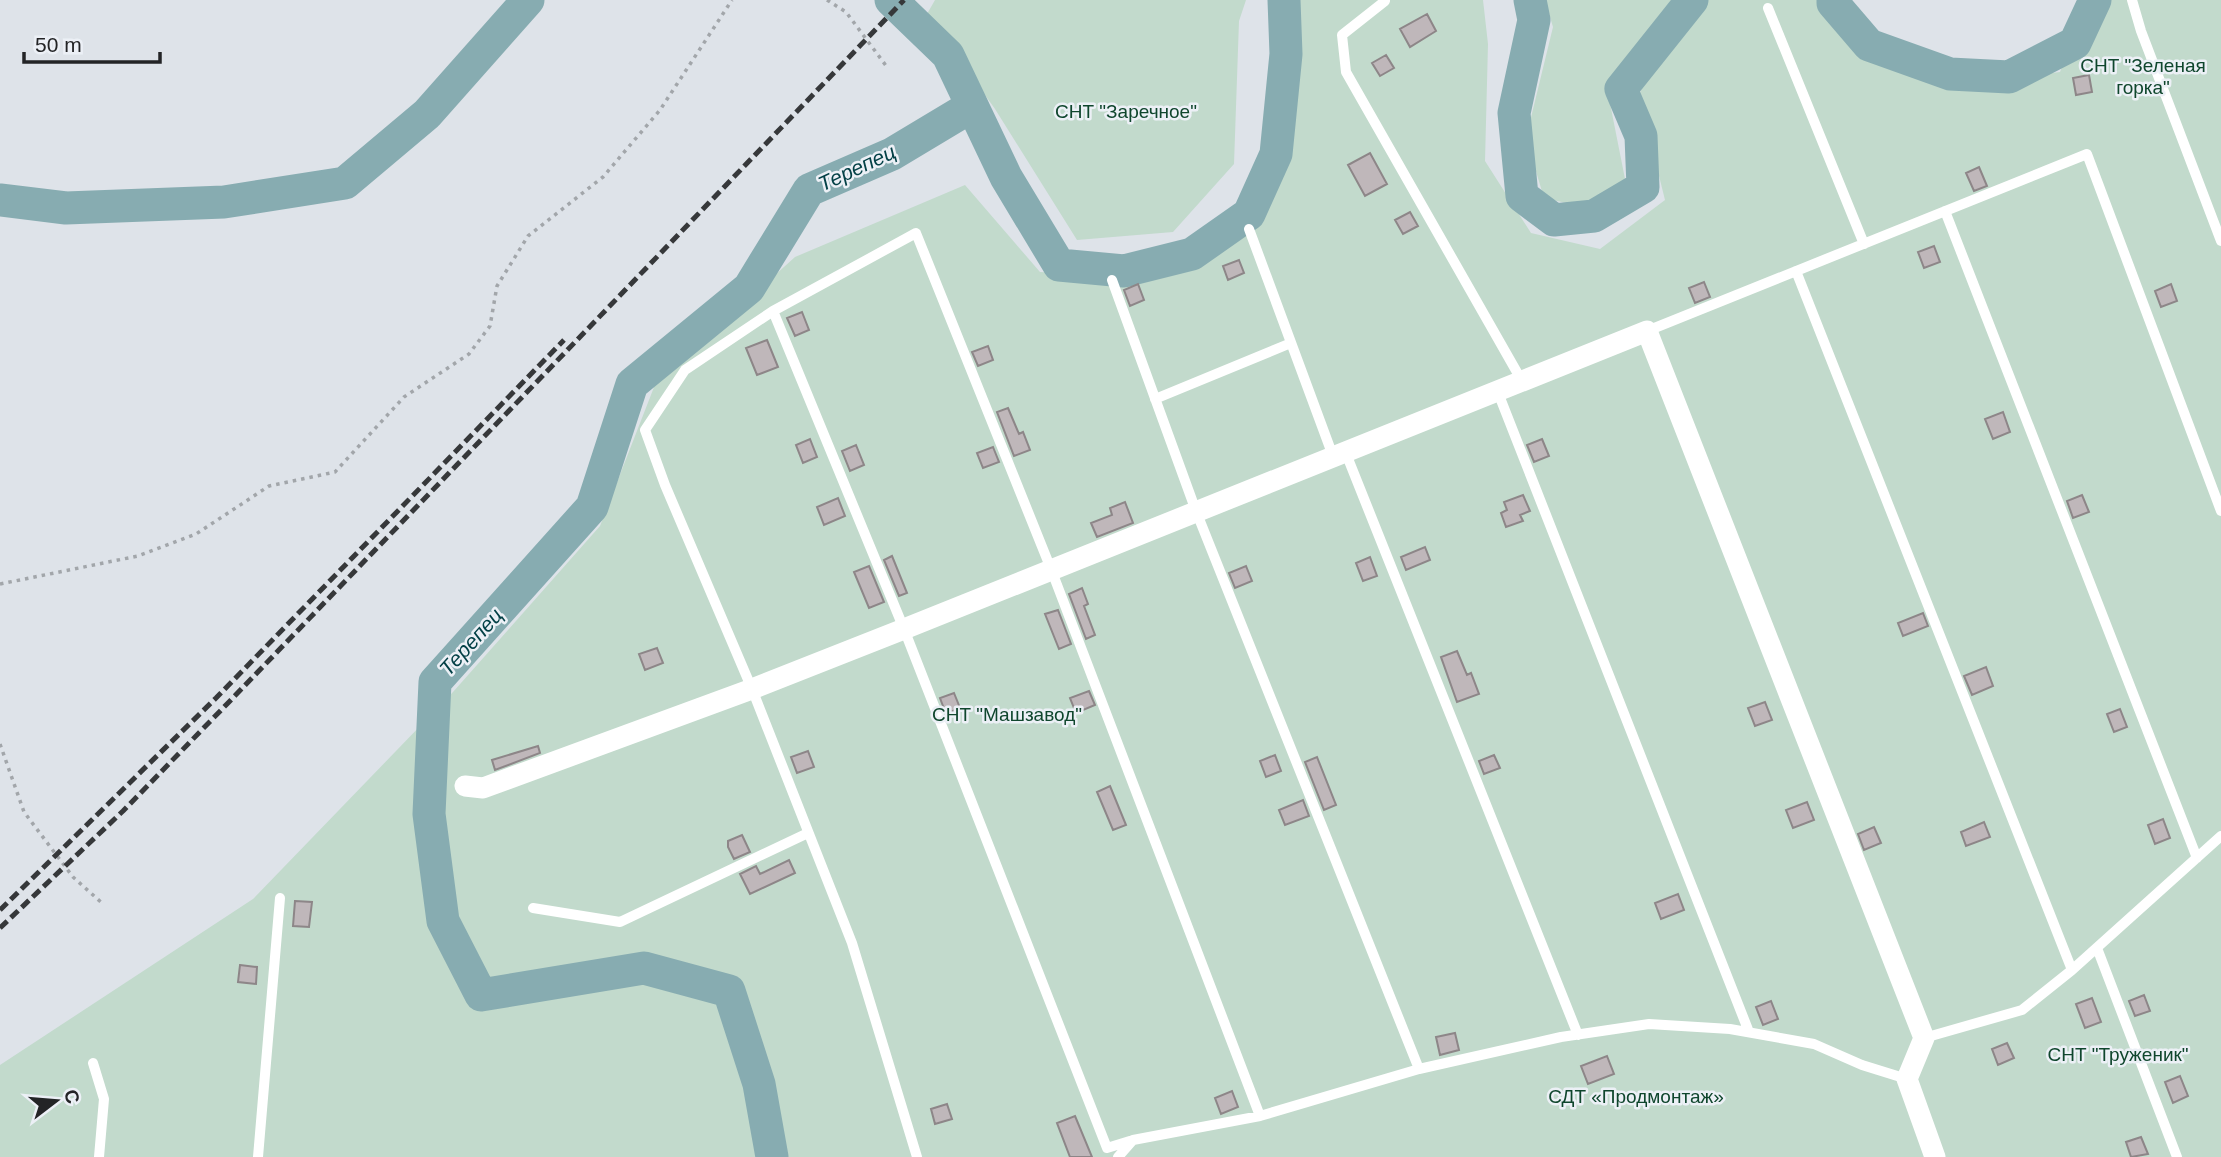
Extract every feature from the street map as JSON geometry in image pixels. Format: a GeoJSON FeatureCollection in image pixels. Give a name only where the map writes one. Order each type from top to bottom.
{"type":"FeatureCollection","features":[{"type":"Feature","properties":{"kind":"street"},"geometry":{"type":"LineString","coordinates":[[465,786],[483,788],[752,689],[1647,331],[1924,1038],[1907,1079],[1935,1157]]}},
{"type":"Feature","properties":{"kind":"lane"},"geometry":{"type":"LineString","coordinates":[[2132,0],[2141,32],[2221,241]]}},
{"type":"Feature","properties":{"kind":"lane"},"geometry":{"type":"LineString","coordinates":[[1385,1],[1342,35],[1346,72],[1522,381]]}},
{"type":"Feature","properties":{"kind":"lane"},"geometry":{"type":"LineString","coordinates":[[1768,8],[1864,244]]}},
{"type":"Feature","properties":{"kind":"lane"},"geometry":{"type":"LineString","coordinates":[[1647,331],[2087,154],[2221,510]]}},
{"type":"Feature","properties":{"kind":"lane"},"geometry":{"type":"LineString","coordinates":[[1945,211],[2197,858]]}},
{"type":"Feature","properties":{"kind":"lane"},"geometry":{"type":"LineString","coordinates":[[1249,229],[1291,343],[1578,1035]]}},
{"type":"Feature","properties":{"kind":"lane"},"geometry":{"type":"LineString","coordinates":[[917,1157],[852,943],[752,689],[645,429],[685,370],[773,311],[916,233],[1051,569],[1261,1116]]}},
{"type":"Feature","properties":{"kind":"lane"},"geometry":{"type":"LineString","coordinates":[[1796,271],[2072,970]]}},
{"type":"Feature","properties":{"kind":"lane"},"geometry":{"type":"LineString","coordinates":[[1112,280],[1196,511],[1419,1069]]}},
{"type":"Feature","properties":{"kind":"lane"},"geometry":{"type":"LineString","coordinates":[[773,311],[904,629],[1107,1148],[1133,1140],[1261,1116],[1419,1069],[1578,1035],[1648,1024],[1730,1029],[1814,1044],[1862,1065],[1907,1079]]}},
{"type":"Feature","properties":{"kind":"lane"},"geometry":{"type":"LineString","coordinates":[[1155,398],[1291,343]]}},
{"type":"Feature","properties":{"kind":"lane"},"geometry":{"type":"LineString","coordinates":[[1497,390],[1749,1032]]}},
{"type":"Feature","properties":{"kind":"lane"},"geometry":{"type":"LineString","coordinates":[[533,908],[620,922],[808,833]]}},
{"type":"Feature","properties":{"kind":"lane"},"geometry":{"type":"LineString","coordinates":[[1924,1038],[2022,1010],[2072,970],[2221,836]]}},
{"type":"Feature","properties":{"kind":"lane"},"geometry":{"type":"LineString","coordinates":[[258,1157],[279,898]]}},
{"type":"Feature","properties":{"kind":"lane"},"geometry":{"type":"LineString","coordinates":[[2096,948],[2177,1157]]}},
{"type":"Feature","properties":{"kind":"lane"},"geometry":{"type":"LineString","coordinates":[[93,1063],[104,1099],[99,1157]]}},
{"type":"Feature","properties":{"kind":"lane"},"geometry":{"type":"LineString","coordinates":[[1118,1157],[1133,1140]]}},
{"type":"Feature","properties":{"kind":"path"},"geometry":{"type":"LineString","coordinates":[[0,584],[138,556],[196,534],[269,486],[335,472],[404,397],[469,354],[490,326],[497,286],[528,236],[603,177],[660,110],[732,0]]}},
{"type":"Feature","properties":{"kind":"path"},"geometry":{"type":"LineString","coordinates":[[827,0],[846,12],[887,67]]}},
{"type":"Feature","properties":{"kind":"path"},"geometry":{"type":"LineString","coordinates":[[0,744],[24,812],[73,877],[103,904]]}},
{"type":"Feature","properties":{"kind":"green space","name":"СНТ \"Заречное\""},"geometry":{"type":"Polygon","coordinates":[[[935,0],[1246,0],[1239,21],[1234,164],[1173,232],[1077,240],[995,109],[927,14],[935,0]]]}},
{"type":"Feature","properties":{"kind":"green space","name":"СНТ \"Машзавод\""},"geometry":{"type":"Polygon","coordinates":[[[1297,0],[1483,0],[1488,44],[1485,161],[1531,233],[1600,249],[1665,200],[1639,95],[1656,57],[1702,0],[1824,0],[1858,53],[1964,84],[2060,72],[2088,0],[2221,0],[2221,1157],[0,1157],[0,1065],[253,899],[453,692],[600,526],[656,382],[795,257],[965,185],[1040,272],[1118,276],[1194,267],[1240,235],[1286,154],[1297,0]]]}},
{"type":"Feature","properties":{"kind":"green space"},"geometry":{"type":"Polygon","coordinates":[[[1545,0],[1673,0],[1606,83],[1626,184],[1588,208],[1544,198],[1526,138],[1553,27],[1545,0]]]}},
{"type":"Feature","properties":{"kind":"building"},"geometry":{"type":"Polygon","coordinates":[[[1427,14],[1436,31],[1410,47],[1400,29],[1427,14]]]}},
{"type":"Feature","properties":{"kind":"building"},"geometry":{"type":"Polygon","coordinates":[[[1386,55],[1394,68],[1380,76],[1372,63],[1386,55]]]}},
{"type":"Feature","properties":{"kind":"building"},"geometry":{"type":"Polygon","coordinates":[[[2089,75],[2092,92],[2076,95],[2073,78],[2089,75]]]}},
{"type":"Feature","properties":{"kind":"building"},"geometry":{"type":"Polygon","coordinates":[[[1370,153],[1387,184],[1365,196],[1348,165],[1370,153]]]}},
{"type":"Feature","properties":{"kind":"building"},"geometry":{"type":"Polygon","coordinates":[[[1979,167],[1987,186],[1974,191],[1966,173],[1979,167]]]}},
{"type":"Feature","properties":{"kind":"building"},"geometry":{"type":"Polygon","coordinates":[[[1410,212],[1418,226],[1403,234],[1395,220],[1410,212]]]}},
{"type":"Feature","properties":{"kind":"building"},"geometry":{"type":"Polygon","coordinates":[[[1934,246],[1940,262],[1924,268],[1918,252],[1934,246]]]}},
{"type":"Feature","properties":{"kind":"building"},"geometry":{"type":"Polygon","coordinates":[[[1239,260],[1244,273],[1228,280],[1223,266],[1239,260]]]}},
{"type":"Feature","properties":{"kind":"building"},"geometry":{"type":"Polygon","coordinates":[[[1704,282],[1710,297],[1695,303],[1689,288],[1704,282]]]}},
{"type":"Feature","properties":{"kind":"building"},"geometry":{"type":"Polygon","coordinates":[[[1138,284],[1144,300],[1130,306],[1124,290],[1138,284]]]}},
{"type":"Feature","properties":{"kind":"building"},"geometry":{"type":"Polygon","coordinates":[[[2171,284],[2177,301],[2161,307],[2155,291],[2171,284]]]}},
{"type":"Feature","properties":{"kind":"building"},"geometry":{"type":"Polygon","coordinates":[[[802,312],[809,330],[795,336],[787,318],[802,312]]]}},
{"type":"Feature","properties":{"kind":"building"},"geometry":{"type":"Polygon","coordinates":[[[767,340],[778,367],[757,375],[746,348],[767,340]]]}},
{"type":"Feature","properties":{"kind":"building"},"geometry":{"type":"Polygon","coordinates":[[[988,346],[993,360],[978,366],[972,352],[988,346]]]}},
{"type":"Feature","properties":{"kind":"building"},"geometry":{"type":"Polygon","coordinates":[[[1008,408],[1019,434],[1023,432],[1030,450],[1014,456],[997,412],[1008,408]]]}},
{"type":"Feature","properties":{"kind":"building"},"geometry":{"type":"Polygon","coordinates":[[[2003,412],[2010,432],[1993,439],[1985,419],[2003,412]]]}},
{"type":"Feature","properties":{"kind":"building"},"geometry":{"type":"Polygon","coordinates":[[[810,439],[817,457],[803,463],[796,445],[810,439]]]}},
{"type":"Feature","properties":{"kind":"building"},"geometry":{"type":"Polygon","coordinates":[[[1542,439],[1549,456],[1534,462],[1527,445],[1542,439]]]}},
{"type":"Feature","properties":{"kind":"building"},"geometry":{"type":"Polygon","coordinates":[[[856,445],[864,465],[850,471],[842,451],[856,445]]]}},
{"type":"Feature","properties":{"kind":"building"},"geometry":{"type":"Polygon","coordinates":[[[993,447],[999,462],[983,468],[977,453],[993,447]]]}},
{"type":"Feature","properties":{"kind":"building"},"geometry":{"type":"Polygon","coordinates":[[[1523,495],[1530,511],[1520,515],[1523,521],[1506,527],[1501,513],[1507,510],[1504,502],[1523,495]]]}},
{"type":"Feature","properties":{"kind":"building"},"geometry":{"type":"Polygon","coordinates":[[[2082,495],[2089,512],[2073,518],[2067,501],[2082,495]]]}},
{"type":"Feature","properties":{"kind":"building"},"geometry":{"type":"Polygon","coordinates":[[[838,498],[845,516],[824,525],[817,507],[838,498]]]}},
{"type":"Feature","properties":{"kind":"building"},"geometry":{"type":"Polygon","coordinates":[[[1125,502],[1133,523],[1097,537],[1091,523],[1112,515],[1110,508],[1125,502]]]}},
{"type":"Feature","properties":{"kind":"building"},"geometry":{"type":"Polygon","coordinates":[[[1425,547],[1430,560],[1406,570],[1401,557],[1425,547]]]}},
{"type":"Feature","properties":{"kind":"building"},"geometry":{"type":"Polygon","coordinates":[[[892,556],[907,593],[899,596],[884,560],[892,556]]]}},
{"type":"Feature","properties":{"kind":"building"},"geometry":{"type":"Polygon","coordinates":[[[1370,557],[1377,576],[1363,581],[1356,563],[1370,557]]]}},
{"type":"Feature","properties":{"kind":"building"},"geometry":{"type":"Polygon","coordinates":[[[869,566],[884,602],[869,608],[854,572],[869,566]]]}},
{"type":"Feature","properties":{"kind":"building"},"geometry":{"type":"Polygon","coordinates":[[[1246,566],[1252,581],[1235,588],[1229,573],[1246,566]]]}},
{"type":"Feature","properties":{"kind":"building"},"geometry":{"type":"Polygon","coordinates":[[[1082,588],[1088,604],[1084,606],[1095,635],[1086,639],[1069,594],[1082,588]]]}},
{"type":"Feature","properties":{"kind":"building"},"geometry":{"type":"Polygon","coordinates":[[[1058,610],[1071,644],[1059,649],[1045,614],[1058,610]]]}},
{"type":"Feature","properties":{"kind":"building"},"geometry":{"type":"Polygon","coordinates":[[[1923,613],[1928,626],[1903,636],[1898,623],[1923,613]]]}},
{"type":"Feature","properties":{"kind":"building"},"geometry":{"type":"Polygon","coordinates":[[[657,648],[663,663],[645,670],[639,654],[657,648]]]}},
{"type":"Feature","properties":{"kind":"building"},"geometry":{"type":"Polygon","coordinates":[[[1457,651],[1467,675],[1471,673],[1479,694],[1457,702],[1441,657],[1457,651]]]}},
{"type":"Feature","properties":{"kind":"building"},"geometry":{"type":"Polygon","coordinates":[[[1986,667],[1993,686],[1972,695],[1964,676],[1986,667]]]}},
{"type":"Feature","properties":{"kind":"building"},"geometry":{"type":"Polygon","coordinates":[[[1089,691],[1095,705],[1076,713],[1070,698],[1089,691]]]}},
{"type":"Feature","properties":{"kind":"building"},"geometry":{"type":"Polygon","coordinates":[[[954,693],[960,708],[946,714],[940,698],[954,693]]]}},
{"type":"Feature","properties":{"kind":"building"},"geometry":{"type":"Polygon","coordinates":[[[1765,702],[1772,720],[1755,726],[1748,708],[1765,702]]]}},
{"type":"Feature","properties":{"kind":"building"},"geometry":{"type":"Polygon","coordinates":[[[2120,709],[2127,727],[2114,732],[2107,714],[2120,709]]]}},
{"type":"Feature","properties":{"kind":"building"},"geometry":{"type":"Polygon","coordinates":[[[538,746],[540,753],[495,770],[492,760],[538,746]]]}},
{"type":"Feature","properties":{"kind":"building"},"geometry":{"type":"Polygon","coordinates":[[[808,751],[814,767],[797,773],[791,757],[808,751]]]}},
{"type":"Feature","properties":{"kind":"building"},"geometry":{"type":"Polygon","coordinates":[[[1275,755],[1281,771],[1266,777],[1260,761],[1275,755]]]}},
{"type":"Feature","properties":{"kind":"building"},"geometry":{"type":"Polygon","coordinates":[[[1494,755],[1500,768],[1484,774],[1479,761],[1494,755]]]}},
{"type":"Feature","properties":{"kind":"building"},"geometry":{"type":"Polygon","coordinates":[[[1317,757],[1336,805],[1324,810],[1305,762],[1317,757]]]}},
{"type":"Feature","properties":{"kind":"building"},"geometry":{"type":"Polygon","coordinates":[[[1110,786],[1126,825],[1113,830],[1097,792],[1110,786]]]}},
{"type":"Feature","properties":{"kind":"building"},"geometry":{"type":"Polygon","coordinates":[[[1303,800],[1309,816],[1285,825],[1279,810],[1303,800]]]}},
{"type":"Feature","properties":{"kind":"building"},"geometry":{"type":"Polygon","coordinates":[[[1807,802],[1814,820],[1793,828],[1786,810],[1807,802]]]}},
{"type":"Feature","properties":{"kind":"building"},"geometry":{"type":"Polygon","coordinates":[[[2163,819],[2170,838],[2155,844],[2148,825],[2163,819]]]}},
{"type":"Feature","properties":{"kind":"building"},"geometry":{"type":"Polygon","coordinates":[[[1984,822],[1990,837],[1966,846],[1961,832],[1984,822]]]}},
{"type":"Feature","properties":{"kind":"building"},"geometry":{"type":"Polygon","coordinates":[[[1874,827],[1881,843],[1864,850],[1858,834],[1874,827]]]}},
{"type":"Feature","properties":{"kind":"building"},"geometry":{"type":"Polygon","coordinates":[[[742,835],[750,852],[734,859],[728,841],[742,835]]]}},
{"type":"Feature","properties":{"kind":"building"},"geometry":{"type":"Polygon","coordinates":[[[789,860],[795,873],[750,894],[740,874],[756,866],[760,874],[789,860]]]}},
{"type":"Feature","properties":{"kind":"building"},"geometry":{"type":"Polygon","coordinates":[[[1678,894],[1684,910],[1661,919],[1655,903],[1678,894]]]}},
{"type":"Feature","properties":{"kind":"building"},"geometry":{"type":"Polygon","coordinates":[[[295,901],[312,902],[309,927],[293,926],[295,901]]]}},
{"type":"Feature","properties":{"kind":"building"},"geometry":{"type":"Polygon","coordinates":[[[240,965],[257,967],[256,984],[238,982],[240,965]]]}},
{"type":"Feature","properties":{"kind":"building"},"geometry":{"type":"Polygon","coordinates":[[[2144,995],[2150,1011],[2135,1016],[2129,1001],[2144,995]]]}},
{"type":"Feature","properties":{"kind":"building"},"geometry":{"type":"Polygon","coordinates":[[[2092,998],[2101,1022],[2085,1028],[2076,1004],[2092,998]]]}},
{"type":"Feature","properties":{"kind":"building"},"geometry":{"type":"Polygon","coordinates":[[[1771,1001],[1778,1019],[1763,1025],[1756,1007],[1771,1001]]]}},
{"type":"Feature","properties":{"kind":"building"},"geometry":{"type":"Polygon","coordinates":[[[1455,1033],[1459,1050],[1440,1055],[1436,1037],[1455,1033]]]}},
{"type":"Feature","properties":{"kind":"building"},"geometry":{"type":"Polygon","coordinates":[[[2007,1043],[2014,1058],[1998,1065],[1992,1049],[2007,1043]]]}},
{"type":"Feature","properties":{"kind":"building"},"geometry":{"type":"Polygon","coordinates":[[[1607,1056],[1614,1074],[1588,1084],[1581,1066],[1607,1056]]]}},
{"type":"Feature","properties":{"kind":"building"},"geometry":{"type":"Polygon","coordinates":[[[2180,1076],[2188,1096],[2173,1103],[2165,1082],[2180,1076]]]}},
{"type":"Feature","properties":{"kind":"building"},"geometry":{"type":"Polygon","coordinates":[[[1232,1091],[1238,1107],[1221,1114],[1215,1098],[1232,1091]]]}},
{"type":"Feature","properties":{"kind":"building"},"geometry":{"type":"Polygon","coordinates":[[[947,1104],[952,1119],[935,1124],[931,1109],[947,1104]]]}},
{"type":"Feature","properties":{"kind":"building"},"geometry":{"type":"Polygon","coordinates":[[[1075,1116],[1092,1157],[1070,1157],[1057,1123],[1075,1116]]]}},
{"type":"Feature","properties":{"kind":"building"},"geometry":{"type":"Polygon","coordinates":[[[2141,1137],[2148,1154],[2131,1157],[2126,1142],[2141,1137]]]}},
{"type":"Feature","properties":{"kind":"waterway"},"geometry":{"type":"LineString","coordinates":[[0,200],[66,208],[224,202],[345,183],[427,114],[528,0]]}},
{"type":"Feature","properties":{"kind":"waterway"},"geometry":{"type":"LineString","coordinates":[[891,0],[948,55],[1006,177],[1059,265],[1124,271],[1192,254],[1249,214],[1276,154],[1286,54],[1284,0]]}},
{"type":"Feature","properties":{"kind":"waterway"},"geometry":{"type":"LineString","coordinates":[[1530,0],[1534,20],[1514,113],[1522,196],[1554,220],[1594,216],[1643,187],[1641,136],[1621,89],[1692,0]]}},
{"type":"Feature","properties":{"kind":"waterway"},"geometry":{"type":"LineString","coordinates":[[1833,0],[1869,45],[1950,74],[2009,77],[2075,43],[2095,0]]}},
{"type":"Feature","properties":{"kind":"waterway","name":"Терепец"},"geometry":{"type":"LineString","coordinates":[[772,1157],[759,1084],[729,991],[644,968],[481,995],[443,921],[429,814],[435,682],[592,507],[632,384],[749,288],[809,190],[892,154],[972,106]]}},
{"type":"Feature","properties":{"kind":"railway"},"geometry":{"type":"LineString","coordinates":[[0,928],[123,811],[904,0]]}},
{"type":"Feature","properties":{"kind":"railway"},"geometry":{"type":"LineString","coordinates":[[0,910],[216,698],[564,340]]}},
{"type":"Feature","properties":{"kind":"park label","name":"СНТ \"Зеленая горка\""},"geometry":{"type":"Point","coordinates":[2143,76]}},
{"type":"Feature","properties":{"kind":"park label","name":"СНТ \"Труженик\""},"geometry":{"type":"Point","coordinates":[2118,1054]}},
{"type":"Feature","properties":{"kind":"park label","name":"СДТ «Продмонтаж»"},"geometry":{"type":"Point","coordinates":[1636,1096]}}]}
